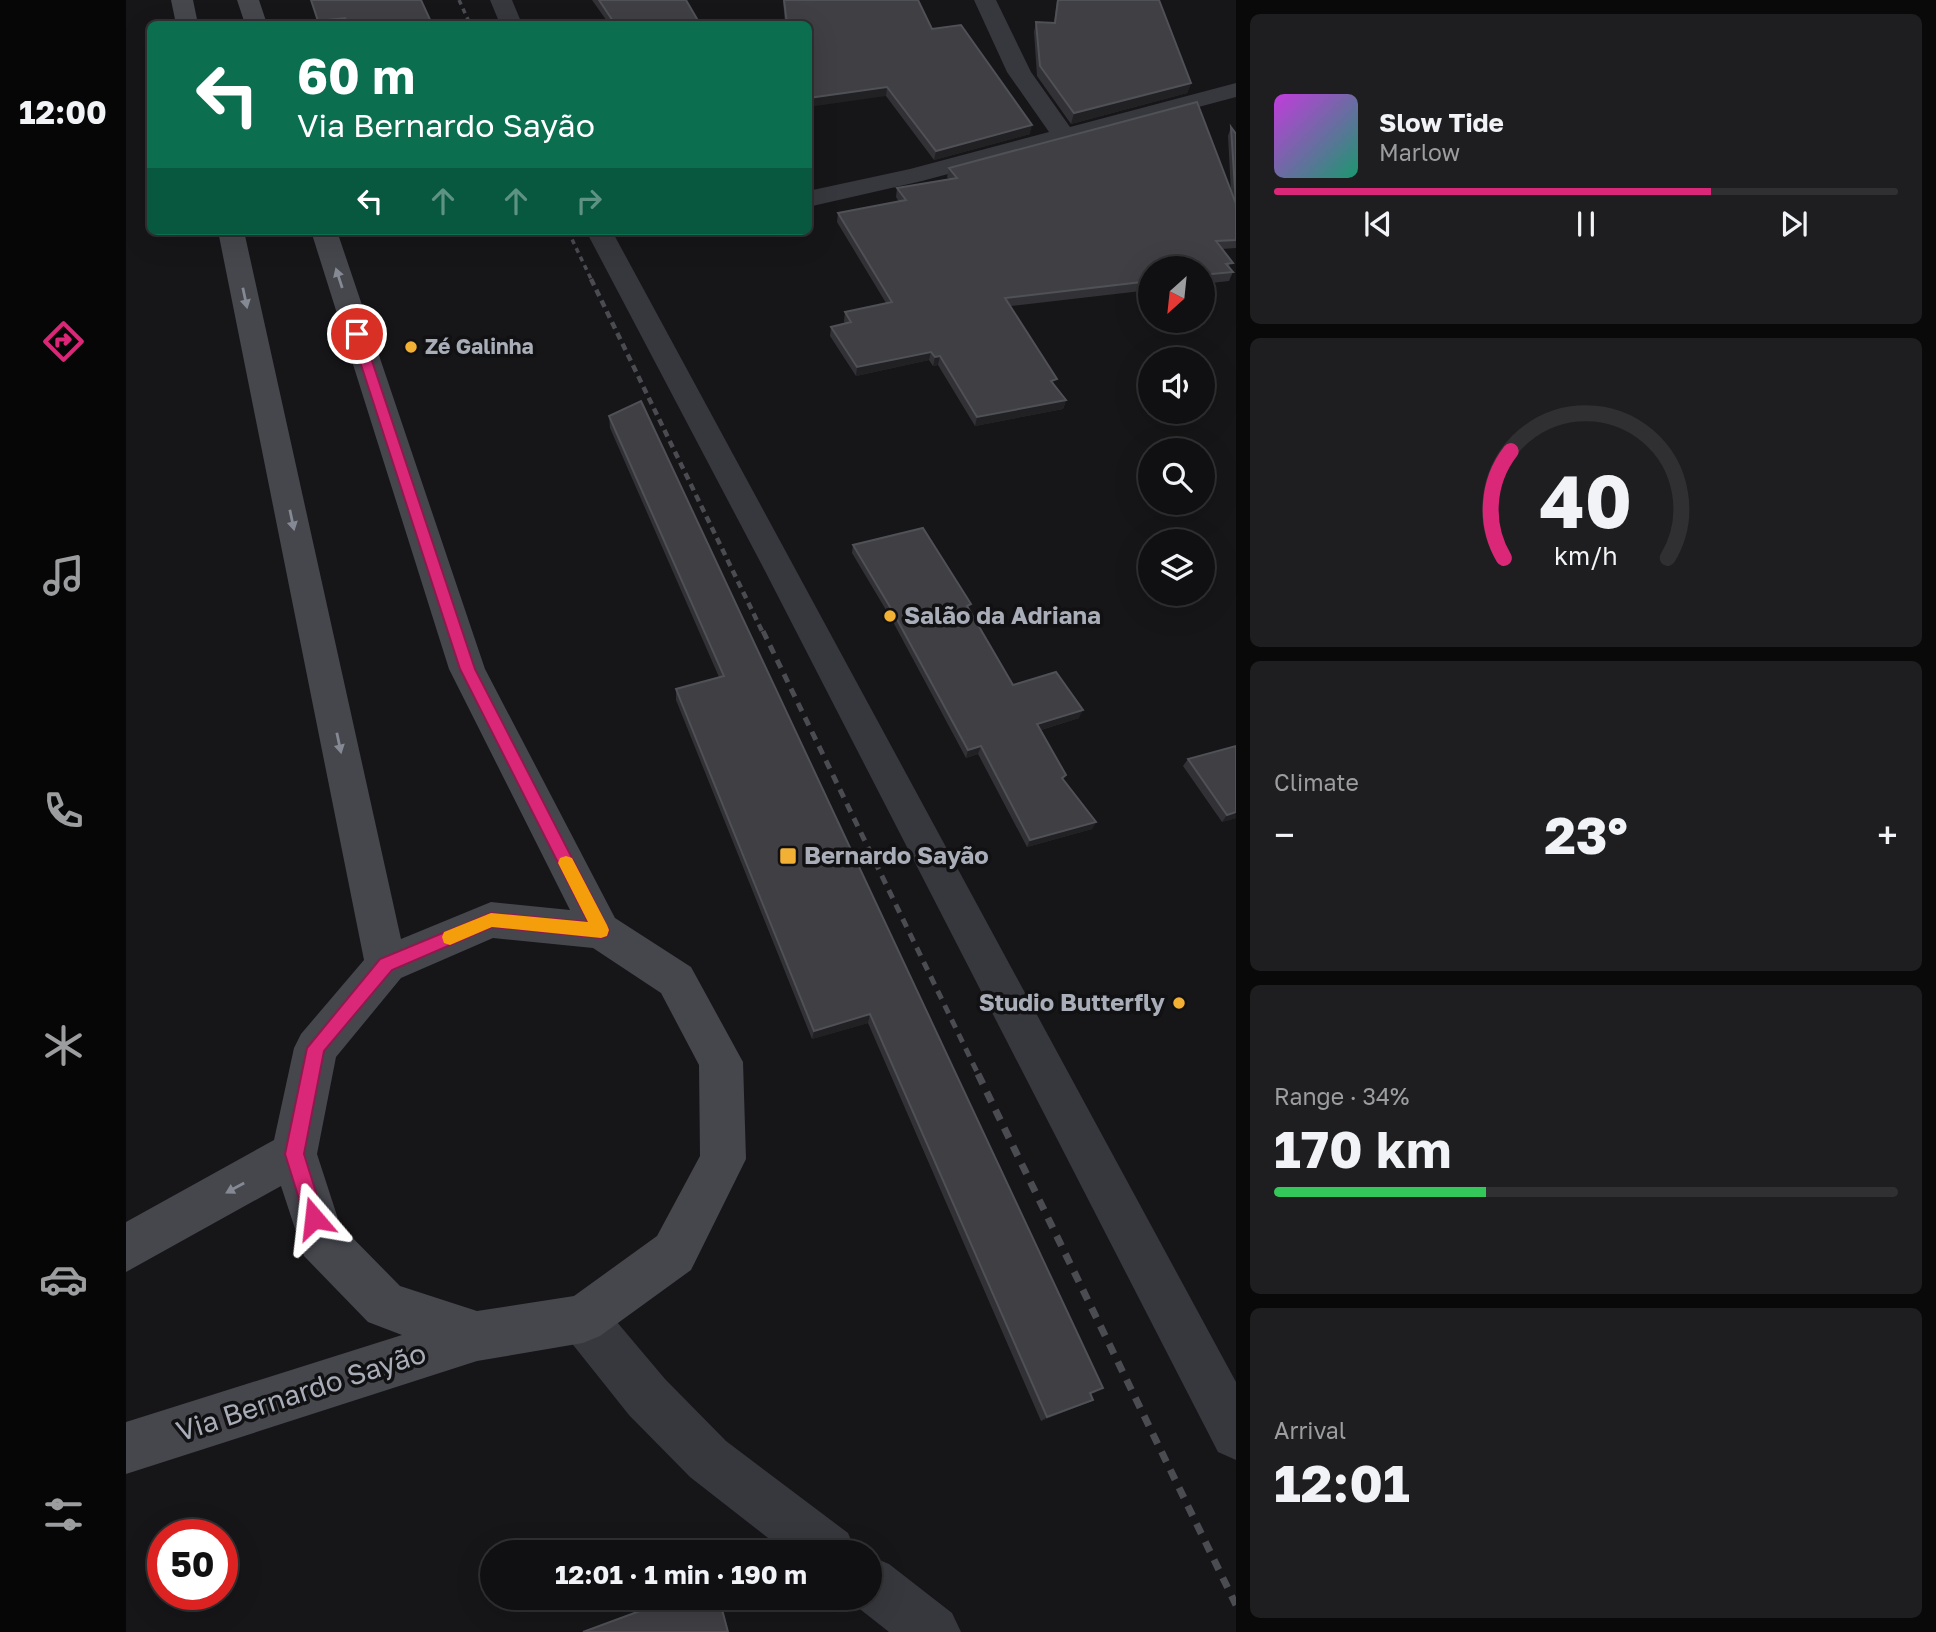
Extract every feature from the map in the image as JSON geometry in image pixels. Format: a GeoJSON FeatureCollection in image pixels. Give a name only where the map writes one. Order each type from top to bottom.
{"type":"FeatureCollection","features":[{"type":"Feature","properties":{"kind":"main road"},"geometry":{"type":"LineString","coordinates":[[182,0],[186,21]]}},
{"type":"Feature","properties":{"kind":"main road"},"geometry":{"type":"LineString","coordinates":[[248,0],[255,21]]}},
{"type":"Feature","properties":{"kind":"main road"},"geometry":{"type":"LineString","coordinates":[[232,235],[386,964]]}},
{"type":"Feature","properties":{"kind":"main road"},"geometry":{"type":"LineString","coordinates":[[325,235],[467,669],[601,930]]}},
{"type":"Feature","properties":{"kind":"main road"},"geometry":{"type":"LineString","coordinates":[[477,1336],[385,1305],[321,1239],[295,1154],[316,1048],[386,964],[491,920],[601,930],[676,980],[721,1062],[723,1159],[674,1253],[583,1319]]}},
{"type":"Feature","properties":{"kind":"main road"},"geometry":{"type":"LineString","coordinates":[[126,1248],[295,1154]]}},
{"type":"Feature","properties":{"kind":"main road","name":"Via Bernardo Sayão"},"geometry":{"type":"LineString","coordinates":[[126,1448],[477,1336],[583,1319]]}},
{"type":"Feature","properties":{"kind":"street"},"geometry":{"type":"LineString","coordinates":[[501,0],[511,21]]}},
{"type":"Feature","properties":{"kind":"street"},"geometry":{"type":"LineString","coordinates":[[985,0],[1019,72],[1063,135]]}},
{"type":"Feature","properties":{"kind":"street"},"geometry":{"type":"LineString","coordinates":[[812,198],[913,176],[1236,90]]}},
{"type":"Feature","properties":{"kind":"street"},"geometry":{"type":"LineString","coordinates":[[610,235],[781,569],[1236,1434]]}},
{"type":"Feature","properties":{"kind":"street"},"geometry":{"type":"LineString","coordinates":[[583,1319],[647,1398],[708,1459],[813,1540]]}},
{"type":"Feature","properties":{"kind":"street"},"geometry":{"type":"LineString","coordinates":[[882,1592],[933,1632]]}},
{"type":"Feature","properties":{"kind":"building"},"geometry":{"type":"Polygon","coordinates":[[[311,0],[421,0],[431,21],[346,21],[345,18],[318,21],[311,0]]]}},
{"type":"Feature","properties":{"kind":"building"},"geometry":{"type":"Polygon","coordinates":[[[599,0],[686,0],[698,21],[613,21],[599,0]]]}},
{"type":"Feature","properties":{"kind":"building"},"geometry":{"type":"Polygon","coordinates":[[[784,0],[918,0],[932,29],[961,25],[1032,125],[936,151],[887,87],[812,97],[812,21],[787,21],[784,0]]]}},
{"type":"Feature","properties":{"kind":"building"},"geometry":{"type":"Polygon","coordinates":[[[1058,0],[1159,0],[1191,83],[1074,113],[1040,66],[1036,22],[1055,23],[1058,0]]]}},
{"type":"Feature","properties":{"kind":"building"},"geometry":{"type":"Polygon","coordinates":[[[1197,102],[1236,204],[1236,240],[1216,241],[1233,263],[1226,264],[1233,272],[1215,274],[1215,256],[1138,256],[1138,282],[1005,298],[1057,379],[1051,381],[1066,400],[977,417],[940,356],[935,357],[931,352],[857,367],[831,327],[851,322],[845,312],[892,302],[838,213],[906,200],[897,188],[957,178],[949,168],[1197,102]]]}},
{"type":"Feature","properties":{"kind":"building"},"geometry":{"type":"Polygon","coordinates":[[[1231,127],[1236,134],[1236,204],[1231,127]]]}},
{"type":"Feature","properties":{"kind":"building"},"geometry":{"type":"Polygon","coordinates":[[[641,401],[1103,1388],[1090,1393],[1093,1400],[1047,1417],[870,1014],[814,1031],[676,689],[724,676],[609,416],[641,401]]]}},
{"type":"Feature","properties":{"kind":"building"},"geometry":{"type":"Polygon","coordinates":[[[923,528],[971,604],[967,606],[1013,685],[1056,672],[1083,710],[1037,724],[1066,775],[1062,778],[1096,822],[1030,840],[981,746],[968,750],[893,612],[853,545],[923,528]]]}},
{"type":"Feature","properties":{"kind":"building"},"geometry":{"type":"Polygon","coordinates":[[[1236,746],[1236,812],[1227,815],[1188,759],[1236,746]]]}},
{"type":"Feature","properties":{"kind":"building"},"geometry":{"type":"Polygon","coordinates":[[[643,1610],[722,1610],[728,1632],[583,1632],[643,1610]]]}},
{"type":"Feature","properties":{"kind":"railway"},"geometry":{"type":"LineString","coordinates":[[459,0],[469,21]]}},
{"type":"Feature","properties":{"kind":"railway"},"geometry":{"type":"LineString","coordinates":[[570,235],[592,281]]}},
{"type":"Feature","properties":{"kind":"railway"},"geometry":{"type":"LineString","coordinates":[[591,279],[763,633]]}},
{"type":"Feature","properties":{"kind":"railway"},"geometry":{"type":"LineString","coordinates":[[763,631],[979,1076]]}},
{"type":"Feature","properties":{"kind":"railway"},"geometry":{"type":"LineString","coordinates":[[978,1074],[1236,1605]]}},
{"type":"Feature","properties":{"kind":"slow traffic"},"geometry":{"type":"LineString","coordinates":[[450,937],[491,920],[601,930],[566,863]]}},
{"type":"Feature","properties":{"kind":"place","name":"Zé Galinha"},"geometry":{"type":"Point","coordinates":[411,347]}},
{"type":"Feature","properties":{"kind":"place","name":"Salão da Adriana"},"geometry":{"type":"Point","coordinates":[890,616]}},
{"type":"Feature","properties":{"kind":"place","name":"Bernardo Sayão"},"geometry":{"type":"Point","coordinates":[788,856]}},
{"type":"Feature","properties":{"kind":"place","name":"Studio Butterfly"},"geometry":{"type":"Point","coordinates":[1179,1003]}},
{"type":"Feature","properties":{"kind":"route"},"geometry":{"type":"LineString","coordinates":[[314,1218],[295,1154],[316,1048],[386,964],[491,920],[601,930],[467,669],[357,334]]}}]}
